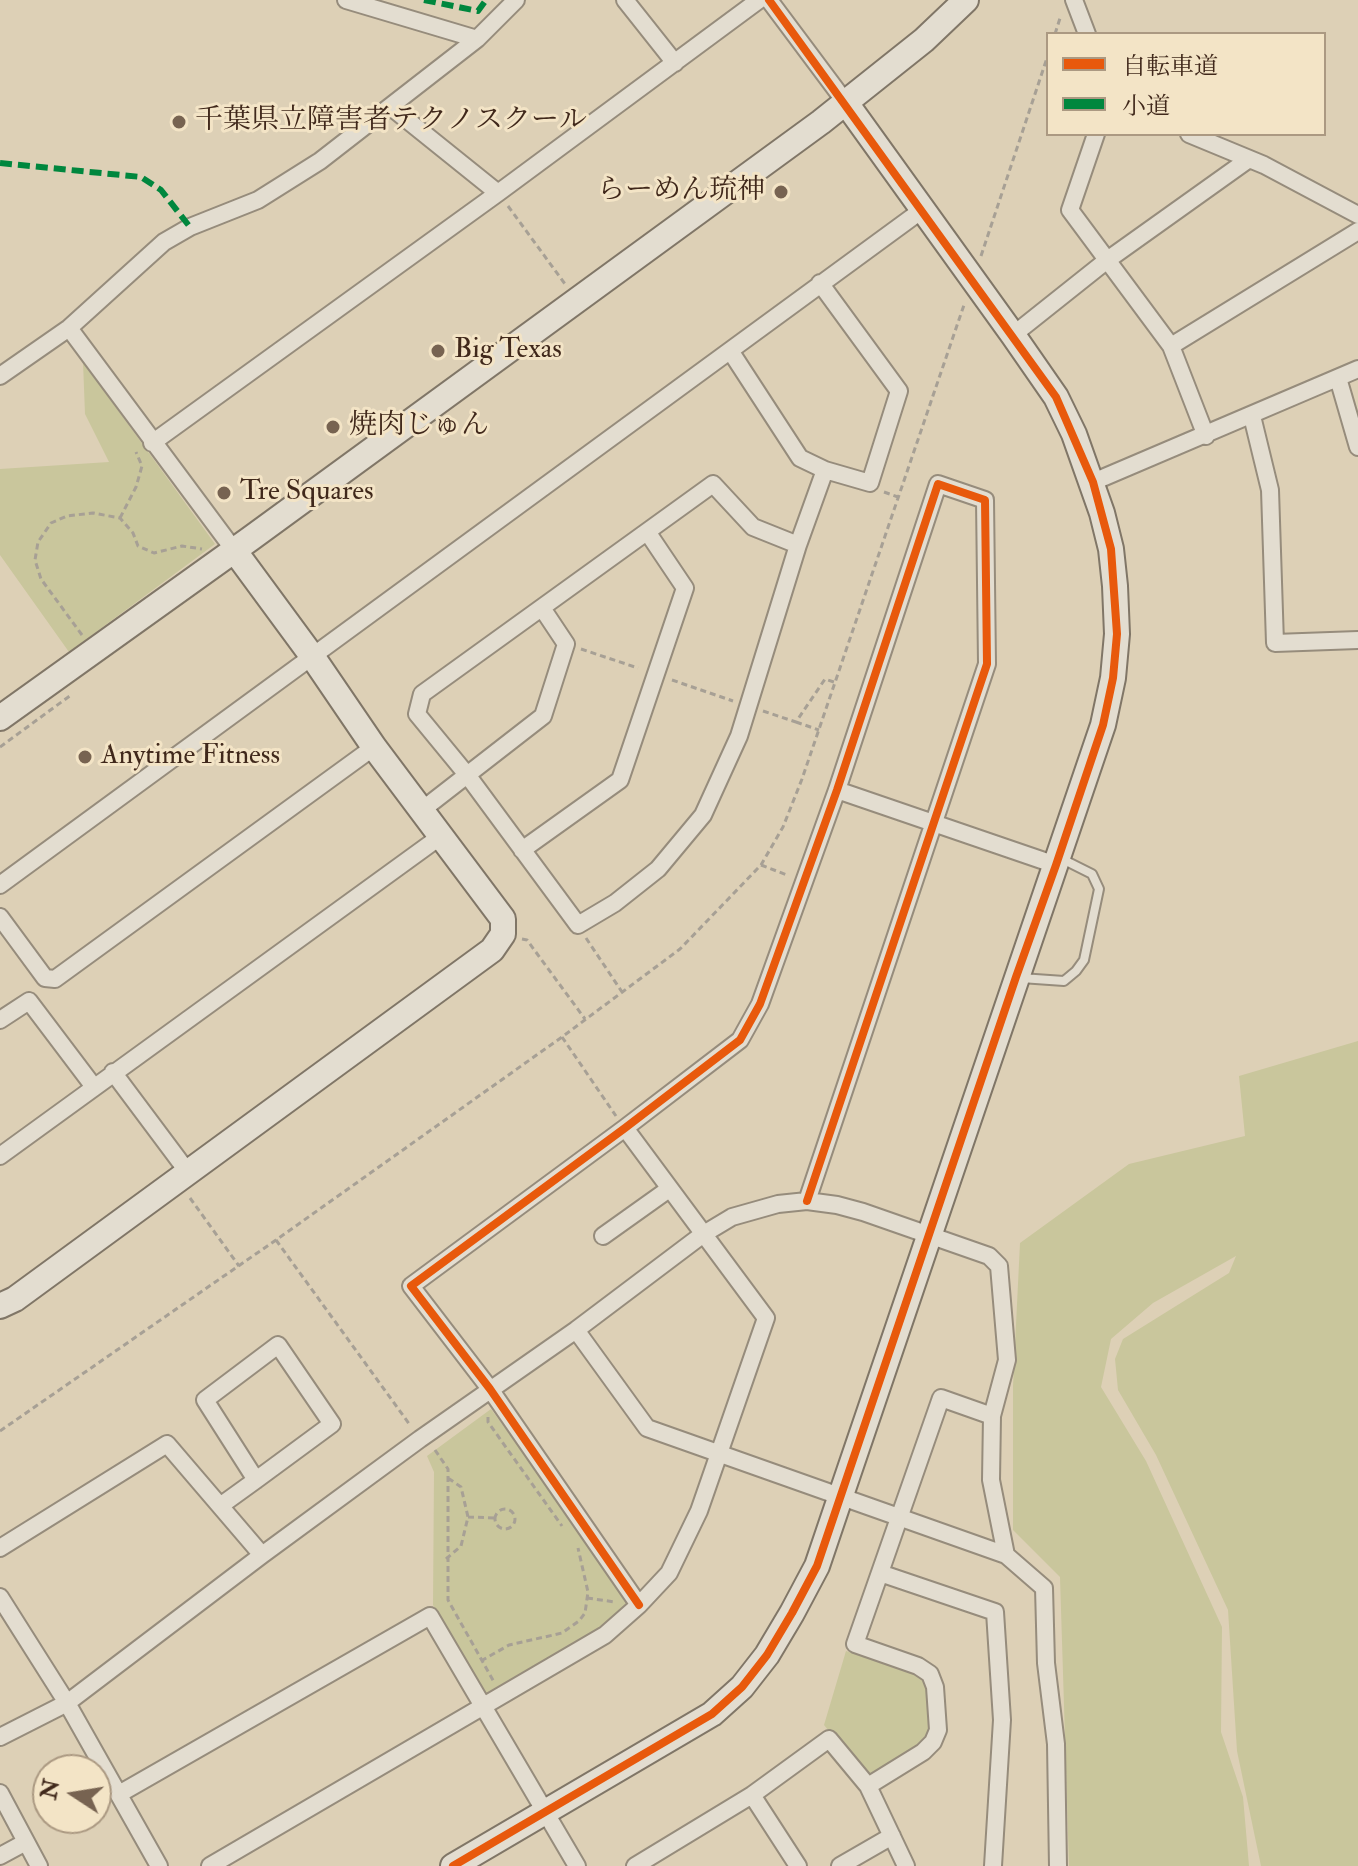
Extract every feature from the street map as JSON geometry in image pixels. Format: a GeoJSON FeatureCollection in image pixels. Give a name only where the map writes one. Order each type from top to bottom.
{"type":"FeatureCollection","features":[{"type":"Feature","properties":{"kind":"street"},"geometry":{"type":"LineString","coordinates":[[346,0],[477,39]]}},
{"type":"Feature","properties":{"kind":"street"},"geometry":{"type":"LineString","coordinates":[[0,376],[69,328],[164,242],[190,227],[258,200],[320,161],[477,39],[516,0]]}},
{"type":"Feature","properties":{"kind":"street"},"geometry":{"type":"LineString","coordinates":[[625,0],[675,63]]}},
{"type":"Feature","properties":{"kind":"street"},"geometry":{"type":"LineString","coordinates":[[148,436],[498,193],[759,0]]}},
{"type":"Feature","properties":{"kind":"street"},"geometry":{"type":"LineString","coordinates":[[453,1866],[712,1714],[742,1687],[773,1644],[817,1566],[1103,725],[1114,663],[1117,634],[1111,549],[1093,482],[1056,397],[769,0]]}},
{"type":"Feature","properties":{"kind":"street"},"geometry":{"type":"LineString","coordinates":[[0,718],[846,103],[924,40],[966,0]]}},
{"type":"Feature","properties":{"kind":"street"},"geometry":{"type":"LineString","coordinates":[[1074,0],[1086,32]]}},
{"type":"Feature","properties":{"kind":"street"},"geometry":{"type":"LineString","coordinates":[[391,107],[498,193]]}},
{"type":"Feature","properties":{"kind":"street"},"geometry":{"type":"LineString","coordinates":[[1095,136],[1070,210],[1171,346],[1206,436]]}},
{"type":"Feature","properties":{"kind":"street"},"geometry":{"type":"LineString","coordinates":[[1194,136],[1264,165],[1358,215]]}},
{"type":"Feature","properties":{"kind":"street"},"geometry":{"type":"LineString","coordinates":[[1013,335],[1106,261],[1249,159]]}},
{"type":"Feature","properties":{"kind":"street"},"geometry":{"type":"LineString","coordinates":[[0,885],[922,210]]}},
{"type":"Feature","properties":{"kind":"street"},"geometry":{"type":"LineString","coordinates":[[1171,346],[1358,231]]}},
{"type":"Feature","properties":{"kind":"street"},"geometry":{"type":"LineString","coordinates":[[731,352],[800,458],[825,470],[870,483],[899,391],[820,283]]}},
{"type":"Feature","properties":{"kind":"street"},"geometry":{"type":"LineString","coordinates":[[0,1306],[15,1299],[492,950],[503,934],[503,919],[374,747],[312,656],[226,556],[148,436],[69,328]]}},
{"type":"Feature","properties":{"kind":"street"},"geometry":{"type":"LineString","coordinates":[[1093,482],[1358,369]]}},
{"type":"Feature","properties":{"kind":"street"},"geometry":{"type":"LineString","coordinates":[[1338,378],[1358,447]]}},
{"type":"Feature","properties":{"kind":"street"},"geometry":{"type":"LineString","coordinates":[[1252,416],[1270,490],[1275,643],[1358,640]]}},
{"type":"Feature","properties":{"kind":"street"},"geometry":{"type":"LineString","coordinates":[[798,545],[753,527],[713,484],[422,694],[417,714],[468,776],[578,925],[615,903],[658,869],[703,815],[739,736],[798,545],[825,470]]}},
{"type":"Feature","properties":{"kind":"street"},"geometry":{"type":"LineString","coordinates":[[639,1605],[490,1389],[411,1286],[740,1040],[760,1004],[837,790],[938,484],[985,500],[987,664],[807,1201]]}},
{"type":"Feature","properties":{"kind":"street"},"geometry":{"type":"LineString","coordinates":[[522,850],[620,780],[685,588],[648,533]]}},
{"type":"Feature","properties":{"kind":"street"},"geometry":{"type":"LineString","coordinates":[[422,810],[543,716],[566,644],[542,608]]}},
{"type":"Feature","properties":{"kind":"street"},"geometry":{"type":"LineString","coordinates":[[0,917],[45,978],[55,979],[374,747]]}},
{"type":"Feature","properties":{"kind":"street"},"geometry":{"type":"LineString","coordinates":[[837,790],[1058,861]]}},
{"type":"Feature","properties":{"kind":"street"},"geometry":{"type":"LineString","coordinates":[[0,1156],[441,836]]}},
{"type":"Feature","properties":{"kind":"street"},"geometry":{"type":"LineString","coordinates":[[0,1020],[29,1001],[94,1087]]}},
{"type":"Feature","properties":{"kind":"street"},"geometry":{"type":"LineString","coordinates":[[113,1072],[187,1171]]}},
{"type":"Feature","properties":{"kind":"street"},"geometry":{"type":"LineString","coordinates":[[210,1866],[605,1635],[669,1573],[687,1539],[719,1455],[766,1318],[625,1128]]}},
{"type":"Feature","properties":{"kind":"street"},"geometry":{"type":"LineString","coordinates":[[603,1236],[669,1189]]}},
{"type":"Feature","properties":{"kind":"street"},"geometry":{"type":"LineString","coordinates":[[0,1737],[67,1703],[262,1555],[576,1330],[702,1235],[732,1217],[755,1209],[807,1201],[863,1212],[989,1256],[999,1266],[1007,1360],[992,1416],[991,1480],[1006,1555]]}},
{"type":"Feature","properties":{"kind":"street"},"geometry":{"type":"LineString","coordinates":[[576,1330],[647,1428],[1006,1555],[1044,1588],[1046,1663],[1056,1744],[1058,1866]]}},
{"type":"Feature","properties":{"kind":"street"},"geometry":{"type":"LineString","coordinates":[[220,1506],[256,1480],[332,1424],[278,1345],[205,1400],[256,1480]]}},
{"type":"Feature","properties":{"kind":"street"},"geometry":{"type":"LineString","coordinates":[[868,1786],[923,1752],[933,1742],[938,1730],[935,1687],[930,1674],[918,1666],[855,1644],[941,1398],[992,1416]]}},
{"type":"Feature","properties":{"kind":"street"},"geometry":{"type":"LineString","coordinates":[[0,1548],[167,1444],[262,1555]]}},
{"type":"Feature","properties":{"kind":"street"},"geometry":{"type":"LineString","coordinates":[[880,1573],[995,1612],[1002,1720],[993,1866]]}},
{"type":"Feature","properties":{"kind":"street"},"geometry":{"type":"LineString","coordinates":[[0,1597],[67,1703],[159,1866]]}},
{"type":"Feature","properties":{"kind":"street"},"geometry":{"type":"LineString","coordinates":[[119,1794],[430,1616],[577,1866]]}},
{"type":"Feature","properties":{"kind":"street"},"geometry":{"type":"LineString","coordinates":[[635,1866],[752,1795],[829,1739],[868,1786],[906,1866]]}},
{"type":"Feature","properties":{"kind":"street"},"geometry":{"type":"LineString","coordinates":[[0,1793],[39,1866]]}},
{"type":"Feature","properties":{"kind":"street"},"geometry":{"type":"LineString","coordinates":[[752,1795],[798,1866]]}},
{"type":"Feature","properties":{"kind":"street"},"geometry":{"type":"LineString","coordinates":[[840,1866],[892,1836]]}},
{"type":"Feature","properties":{"kind":"street"},"geometry":{"type":"LineString","coordinates":[[0,1856],[26,1842]]}},
{"type":"Feature","properties":{"kind":"lane"},"geometry":{"type":"LineString","coordinates":[[1016,977],[1064,981],[1084,960],[1099,889],[1086,868],[1058,861]]}},
{"type":"Feature","properties":{"kind":"path"},"geometry":{"type":"LineString","coordinates":[[0,1431],[562,1037],[680,949],[761,865],[783,827],[819,730],[1046,61]]}},
{"type":"Feature","properties":{"kind":"path"},"geometry":{"type":"LineString","coordinates":[[498,193],[577,300]]}},
{"type":"Feature","properties":{"kind":"path"},"geometry":{"type":"LineString","coordinates":[[120,518],[136,487],[142,466],[130,439],[148,436]]}},
{"type":"Feature","properties":{"kind":"path"},"geometry":{"type":"LineString","coordinates":[[93,651],[41,579],[35,560],[38,542],[51,523],[67,516],[93,513],[120,518],[133,533],[138,546],[154,553],[182,546],[226,556]]}},
{"type":"Feature","properties":{"kind":"path"},"geometry":{"type":"LineString","coordinates":[[566,644],[819,730]]}},
{"type":"Feature","properties":{"kind":"path"},"geometry":{"type":"LineString","coordinates":[[796,722],[825,679],[835,683]]}},
{"type":"Feature","properties":{"kind":"path"},"geometry":{"type":"LineString","coordinates":[[0,747],[75,693]]}},
{"type":"Feature","properties":{"kind":"path"},"geometry":{"type":"LineString","coordinates":[[761,865],[804,882]]}},
{"type":"Feature","properties":{"kind":"path"},"geometry":{"type":"LineString","coordinates":[[578,925],[622,992]]}},
{"type":"Feature","properties":{"kind":"path"},"geometry":{"type":"LineString","coordinates":[[503,934],[527,940],[585,1019]]}},
{"type":"Feature","properties":{"kind":"path"},"geometry":{"type":"LineString","coordinates":[[562,1037],[625,1128]]}},
{"type":"Feature","properties":{"kind":"path"},"geometry":{"type":"LineString","coordinates":[[276,1240],[420,1439],[436,1452],[448,1469],[448,1600],[502,1696]]}},
{"type":"Feature","properties":{"kind":"path"},"geometry":{"type":"LineString","coordinates":[[490,1389],[488,1422],[569,1536]]}},
{"type":"Feature","properties":{"kind":"path"},"geometry":{"type":"LineString","coordinates":[[446,1559],[461,1546],[468,1517],[467,1502],[461,1487],[448,1477]]}},
{"type":"Feature","properties":{"kind":"path"},"geometry":{"type":"LineString","coordinates":[[507,1509],[515,1520],[514,1525],[505,1530],[496,1524],[495,1518],[501,1510],[507,1509]]}},
{"type":"Feature","properties":{"kind":"path"},"geometry":{"type":"LineString","coordinates":[[468,1517],[495,1518]]}},
{"type":"Feature","properties":{"kind":"path"},"geometry":{"type":"LineString","coordinates":[[481,1661],[509,1645],[562,1633],[579,1621],[585,1613],[587,1582],[578,1548]]}},
{"type":"Feature","properties":{"kind":"path"},"geometry":{"type":"LineString","coordinates":[[587,1598],[639,1605]]}},
{"type":"Feature","properties":{"kind":"shaded area"},"geometry":{"type":"Polygon","coordinates":[[[83,362],[215,544],[69,652],[0,555],[0,469],[109,462],[85,414],[83,362]]]}},
{"type":"Feature","properties":{"kind":"shaded area"},"geometry":{"type":"Polygon","coordinates":[[[1358,1041],[1358,1866],[1261,1866],[1237,1751],[1228,1610],[1156,1455],[1118,1390],[1115,1359],[1123,1339],[1229,1273],[1236,1256],[1153,1303],[1111,1339],[1101,1387],[1146,1461],[1222,1627],[1221,1732],[1243,1797],[1249,1866],[1069,1866],[1060,1577],[1013,1530],[1013,1386],[1020,1243],[1129,1164],[1245,1136],[1239,1076],[1358,1041]]]}},
{"type":"Feature","properties":{"kind":"shaded area"},"geometry":{"type":"Polygon","coordinates":[[[491,1409],[632,1602],[597,1635],[486,1699],[433,1605],[434,1472],[427,1456],[491,1409]]]}},
{"type":"Feature","properties":{"kind":"shaded area"},"geometry":{"type":"Polygon","coordinates":[[[846,1651],[925,1677],[933,1723],[929,1739],[871,1775],[864,1773],[824,1725],[846,1651]]]}},
{"type":"Feature","properties":{"kind":"marked path"},"geometry":{"type":"LineString","coordinates":[[424,0],[478,11],[486,0]]}},
{"type":"Feature","properties":{"kind":"marked path"},"geometry":{"type":"LineString","coordinates":[[0,163],[141,177],[161,190],[190,227]]}},
{"type":"Feature","properties":{"kind":"cycle path"},"geometry":{"type":"LineString","coordinates":[[453,1866],[712,1714],[742,1687],[767,1655],[792,1613],[817,1566],[1103,725],[1113,678],[1117,634],[1111,549],[1093,482],[1056,397],[769,0]]}},
{"type":"Feature","properties":{"kind":"cycle path"},"geometry":{"type":"LineString","coordinates":[[639,1605],[490,1389],[411,1286],[740,1040],[760,1004],[837,790],[938,484],[985,500],[987,664],[807,1201]]}},
{"type":"Feature","properties":{"kind":"place","name":"千葉県立障害者テクノスクール"},"geometry":{"type":"Point","coordinates":[179,122]}},
{"type":"Feature","properties":{"kind":"place","name":"らーめん琉神"},"geometry":{"type":"Point","coordinates":[781,192]}},
{"type":"Feature","properties":{"kind":"place","name":"Big Texas"},"geometry":{"type":"Point","coordinates":[438,351]}},
{"type":"Feature","properties":{"kind":"place","name":"焼肉じゅん"},"geometry":{"type":"Point","coordinates":[333,427]}},
{"type":"Feature","properties":{"kind":"place","name":"Tre Squares"},"geometry":{"type":"Point","coordinates":[224,493]}},
{"type":"Feature","properties":{"kind":"place","name":"Anytime Fitness"},"geometry":{"type":"Point","coordinates":[85,757]}}]}
